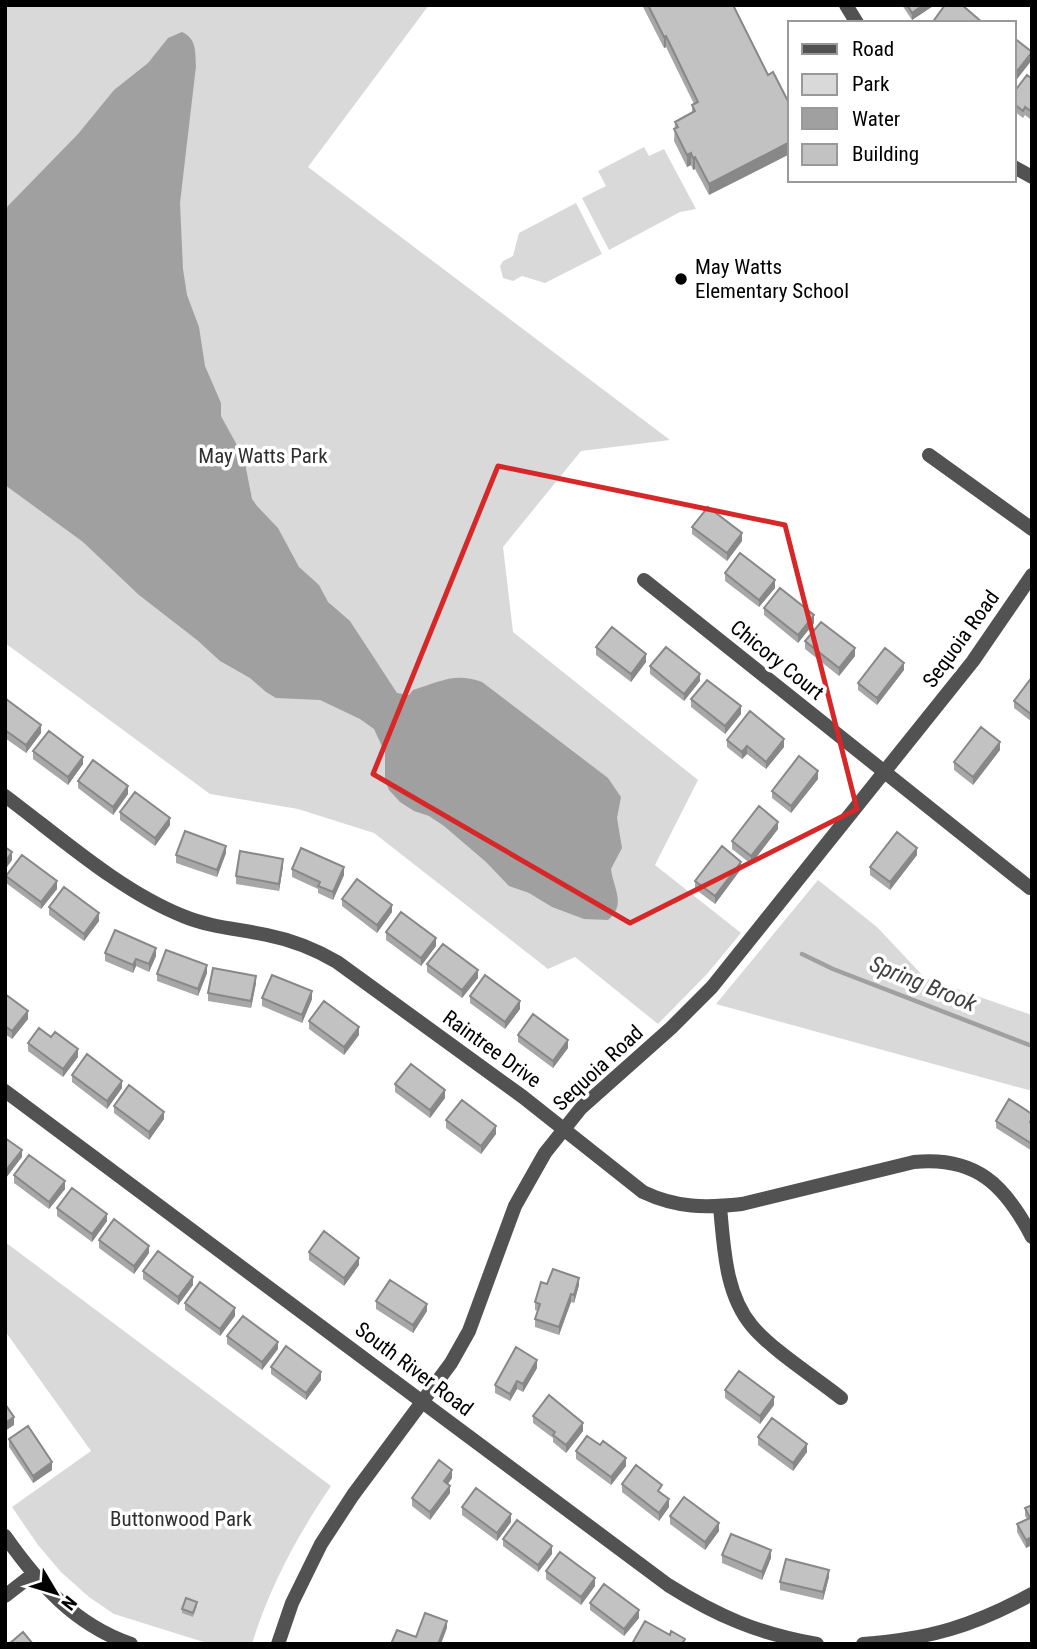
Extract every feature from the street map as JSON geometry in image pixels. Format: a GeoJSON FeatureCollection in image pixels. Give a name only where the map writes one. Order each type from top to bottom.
{"type":"FeatureCollection","features":[{"type":"Feature","properties":{"kind":"street"},"geometry":{"type":"LineString","coordinates":[[846,5],[856,21]]}},
{"type":"Feature","properties":{"kind":"street"},"geometry":{"type":"LineString","coordinates":[[1016,168],[1032,177]]}},
{"type":"Feature","properties":{"kind":"street"},"geometry":{"type":"LineString","coordinates":[[929,455],[1032,529]]}},
{"type":"Feature","properties":{"kind":"street","name":"Sequoia Road"},"geometry":{"type":"LineString","coordinates":[[278,1644],[292,1603],[321,1544],[451,1363],[470,1331],[515,1206],[545,1153],[580,1108],[664,1035],[712,987],[973,661],[1032,575]]}},
{"type":"Feature","properties":{"kind":"street","name":"Chicory Court"},"geometry":{"type":"LineString","coordinates":[[644,580],[1030,888]]}},
{"type":"Feature","properties":{"kind":"street","name":"Raintree Drive"},"geometry":{"type":"LineString","coordinates":[[5,796],[127,887],[158,905],[204,923],[284,939],[337,962],[564,1129],[643,1192],[677,1205],[694,1208],[720,1207],[932,1160],[962,1166],[985,1176],[1012,1202],[1032,1237]]}},
{"type":"Feature","properties":{"kind":"street","name":"South River Road"},"geometry":{"type":"LineString","coordinates":[[5,1091],[668,1585],[705,1608],[754,1629],[817,1644]]}},
{"type":"Feature","properties":{"kind":"street"},"geometry":{"type":"LineString","coordinates":[[720,1207],[729,1276],[742,1311],[762,1336],[841,1398]]}},
{"type":"Feature","properties":{"kind":"street"},"geometry":{"type":"LineString","coordinates":[[5,1536],[32,1575],[54,1597],[110,1635],[131,1644]]}},
{"type":"Feature","properties":{"kind":"street"},"geometry":{"type":"LineString","coordinates":[[5,1596],[32,1575]]}},
{"type":"Feature","properties":{"kind":"street"},"geometry":{"type":"LineString","coordinates":[[863,1644],[949,1631],[981,1621],[1027,1597],[1032,1613]]}},
{"type":"Feature","properties":{"kind":"highlighted area"},"geometry":{"type":"Polygon","coordinates":[[[498,466],[785,525],[857,809],[630,923],[373,774],[498,466]]]}},
{"type":"Feature","properties":{"kind":"green space","name":"May Watts Park"},"geometry":{"type":"Polygon","coordinates":[[[5,5],[429,5],[308,167],[670,440],[581,451],[503,547],[513,632],[698,780],[655,865],[741,933],[707,974],[658,1024],[575,957],[548,969],[374,833],[298,809],[210,794],[5,643],[5,5]]]}},
{"type":"Feature","properties":{"kind":"green space"},"geometry":{"type":"Polygon","coordinates":[[[644,147],[649,156],[664,149],[696,209],[680,212],[609,250],[582,198],[606,186],[598,171],[644,147]]]}},
{"type":"Feature","properties":{"kind":"green space"},"geometry":{"type":"Polygon","coordinates":[[[576,203],[602,254],[545,283],[522,276],[513,281],[503,278],[500,266],[503,261],[513,256],[519,233],[576,203]]]}},
{"type":"Feature","properties":{"kind":"green space"},"geometry":{"type":"Polygon","coordinates":[[[818,880],[877,927],[925,978],[1032,1015],[1032,1091],[716,1004],[818,880]]]}},
{"type":"Feature","properties":{"kind":"green space","name":"Buttonwood Park"},"geometry":{"type":"Polygon","coordinates":[[[5,1242],[331,1486],[286,1562],[267,1602],[252,1644],[210,1644],[114,1614],[89,1597],[61,1572],[38,1545],[12,1507],[91,1451],[5,1331],[5,1242]]]}},
{"type":"Feature","properties":{"kind":"water"},"geometry":{"type":"Polygon","coordinates":[[[182,32],[193,42],[196,66],[180,203],[183,269],[187,295],[199,327],[205,366],[221,403],[221,416],[244,458],[252,499],[278,528],[299,567],[319,585],[328,602],[350,621],[397,693],[409,695],[413,690],[455,678],[482,682],[608,778],[621,797],[617,818],[622,848],[611,869],[618,902],[614,914],[608,920],[584,919],[509,886],[444,826],[400,802],[389,790],[385,780],[385,753],[374,729],[360,719],[320,700],[276,698],[266,692],[250,678],[220,661],[139,595],[83,542],[5,485],[5,209],[78,134],[114,90],[148,63],[168,38],[182,32]]]}},
{"type":"Feature","properties":{"kind":"building"},"geometry":{"type":"Polygon","coordinates":[[[648,5],[733,5],[768,75],[773,72],[788,101],[788,143],[709,184],[695,157],[693,158],[691,153],[687,155],[674,129],[678,127],[675,122],[695,111],[692,105],[698,102],[666,36],[664,37],[648,5]]]}},
{"type":"Feature","properties":{"kind":"building"},"geometry":{"type":"Polygon","coordinates":[[[907,5],[923,5],[912,13],[907,5]]]}},
{"type":"Feature","properties":{"kind":"building"},"geometry":{"type":"Polygon","coordinates":[[[945,5],[962,5],[981,21],[933,21],[945,5]]]}},
{"type":"Feature","properties":{"kind":"building"},"geometry":{"type":"Polygon","coordinates":[[[1016,40],[1032,52],[1016,72],[1016,40]]]}},
{"type":"Feature","properties":{"kind":"building"},"geometry":{"type":"Polygon","coordinates":[[[1027,75],[1032,79],[1032,112],[1025,107],[1023,111],[1016,106],[1016,89],[1027,75]]]}},
{"type":"Feature","properties":{"kind":"building"},"geometry":{"type":"Polygon","coordinates":[[[708,507],[742,533],[727,553],[692,527],[708,507]]]}},
{"type":"Feature","properties":{"kind":"building"},"geometry":{"type":"Polygon","coordinates":[[[740,553],[775,580],[759,600],[725,573],[740,553]]]}},
{"type":"Feature","properties":{"kind":"building"},"geometry":{"type":"Polygon","coordinates":[[[780,588],[814,615],[798,635],[764,608],[780,588]]]}},
{"type":"Feature","properties":{"kind":"building"},"geometry":{"type":"Polygon","coordinates":[[[821,622],[855,648],[839,668],[805,641],[821,622]]]}},
{"type":"Feature","properties":{"kind":"building"},"geometry":{"type":"Polygon","coordinates":[[[612,627],[646,654],[631,674],[596,647],[612,627]]]}},
{"type":"Feature","properties":{"kind":"building"},"geometry":{"type":"Polygon","coordinates":[[[666,647],[700,674],[684,694],[650,666],[666,647]]]}},
{"type":"Feature","properties":{"kind":"building"},"geometry":{"type":"Polygon","coordinates":[[[885,648],[904,663],[877,698],[858,683],[885,648]]]}},
{"type":"Feature","properties":{"kind":"building"},"geometry":{"type":"Polygon","coordinates":[[[1032,677],[1032,715],[1014,701],[1032,677]]]}},
{"type":"Feature","properties":{"kind":"building"},"geometry":{"type":"Polygon","coordinates":[[[707,680],[741,706],[725,726],[691,699],[707,680]]]}},
{"type":"Feature","properties":{"kind":"building"},"geometry":{"type":"Polygon","coordinates":[[[6,699],[41,725],[26,745],[5,730],[6,699]]]}},
{"type":"Feature","properties":{"kind":"building"},"geometry":{"type":"Polygon","coordinates":[[[750,711],[784,739],[766,762],[747,746],[742,752],[727,740],[750,711]]]}},
{"type":"Feature","properties":{"kind":"building"},"geometry":{"type":"Polygon","coordinates":[[[981,727],[1000,742],[973,777],[954,762],[981,727]]]}},
{"type":"Feature","properties":{"kind":"building"},"geometry":{"type":"Polygon","coordinates":[[[49,731],[83,757],[68,777],[33,751],[49,731]]]}},
{"type":"Feature","properties":{"kind":"building"},"geometry":{"type":"Polygon","coordinates":[[[799,756],[818,771],[791,806],[772,791],[799,756]]]}},
{"type":"Feature","properties":{"kind":"building"},"geometry":{"type":"Polygon","coordinates":[[[93,760],[128,786],[113,807],[78,781],[93,760]]]}},
{"type":"Feature","properties":{"kind":"building"},"geometry":{"type":"Polygon","coordinates":[[[135,792],[170,818],[155,838],[120,812],[135,792]]]}},
{"type":"Feature","properties":{"kind":"building"},"geometry":{"type":"Polygon","coordinates":[[[759,806],[778,822],[751,856],[732,841],[759,806]]]}},
{"type":"Feature","properties":{"kind":"building"},"geometry":{"type":"Polygon","coordinates":[[[185,831],[226,846],[217,870],[176,855],[185,831]]]}},
{"type":"Feature","properties":{"kind":"building"},"geometry":{"type":"Polygon","coordinates":[[[897,832],[917,848],[890,882],[870,867],[897,832]]]}},
{"type":"Feature","properties":{"kind":"building"},"geometry":{"type":"Polygon","coordinates":[[[722,846],[741,862],[715,896],[695,881],[722,846]]]}},
{"type":"Feature","properties":{"kind":"building"},"geometry":{"type":"Polygon","coordinates":[[[5,847],[12,852],[5,862],[5,847]]]}},
{"type":"Feature","properties":{"kind":"building"},"geometry":{"type":"Polygon","coordinates":[[[301,848],[344,867],[333,892],[318,886],[320,882],[292,869],[301,848]]]}},
{"type":"Feature","properties":{"kind":"building"},"geometry":{"type":"Polygon","coordinates":[[[240,851],[283,859],[279,884],[236,876],[240,851]]]}},
{"type":"Feature","properties":{"kind":"building"},"geometry":{"type":"Polygon","coordinates":[[[22,855],[57,881],[41,902],[6,876],[22,855]]]}},
{"type":"Feature","properties":{"kind":"building"},"geometry":{"type":"Polygon","coordinates":[[[357,879],[392,905],[377,925],[342,899],[357,879]]]}},
{"type":"Feature","properties":{"kind":"building"},"geometry":{"type":"Polygon","coordinates":[[[64,887],[99,913],[84,934],[49,907],[64,887]]]}},
{"type":"Feature","properties":{"kind":"building"},"geometry":{"type":"Polygon","coordinates":[[[401,912],[436,938],[421,958],[386,932],[401,912]]]}},
{"type":"Feature","properties":{"kind":"building"},"geometry":{"type":"Polygon","coordinates":[[[115,930],[156,948],[149,964],[136,959],[133,965],[105,953],[115,930]]]}},
{"type":"Feature","properties":{"kind":"building"},"geometry":{"type":"Polygon","coordinates":[[[443,944],[478,970],[462,990],[427,964],[443,944]]]}},
{"type":"Feature","properties":{"kind":"building"},"geometry":{"type":"Polygon","coordinates":[[[166,950],[207,965],[198,989],[157,974],[166,950]]]}},
{"type":"Feature","properties":{"kind":"building"},"geometry":{"type":"Polygon","coordinates":[[[213,968],[256,976],[251,1001],[208,993],[213,968]]]}},
{"type":"Feature","properties":{"kind":"building"},"geometry":{"type":"Polygon","coordinates":[[[272,975],[312,991],[302,1015],[262,998],[272,975]]]}},
{"type":"Feature","properties":{"kind":"building"},"geometry":{"type":"Polygon","coordinates":[[[485,975],[520,1001],[505,1022],[470,996],[485,975]]]}},
{"type":"Feature","properties":{"kind":"building"},"geometry":{"type":"Polygon","coordinates":[[[5,994],[28,1011],[12,1031],[5,1026],[5,994]]]}},
{"type":"Feature","properties":{"kind":"building"},"geometry":{"type":"Polygon","coordinates":[[[324,1001],[359,1027],[344,1047],[309,1021],[324,1001]]]}},
{"type":"Feature","properties":{"kind":"building"},"geometry":{"type":"Polygon","coordinates":[[[533,1014],[568,1040],[553,1061],[518,1035],[533,1014]]]}},
{"type":"Feature","properties":{"kind":"building"},"geometry":{"type":"Polygon","coordinates":[[[39,1028],[51,1037],[55,1032],[78,1049],[63,1069],[28,1043],[39,1028]]]}},
{"type":"Feature","properties":{"kind":"building"},"geometry":{"type":"Polygon","coordinates":[[[87,1054],[122,1081],[107,1101],[72,1075],[87,1054]]]}},
{"type":"Feature","properties":{"kind":"building"},"geometry":{"type":"Polygon","coordinates":[[[411,1064],[445,1090],[430,1110],[395,1084],[411,1064]]]}},
{"type":"Feature","properties":{"kind":"building"},"geometry":{"type":"Polygon","coordinates":[[[129,1085],[164,1112],[149,1132],[114,1106],[129,1085]]]}},
{"type":"Feature","properties":{"kind":"building"},"geometry":{"type":"Polygon","coordinates":[[[1009,1099],[1032,1114],[1032,1144],[996,1121],[1009,1099]]]}},
{"type":"Feature","properties":{"kind":"building"},"geometry":{"type":"Polygon","coordinates":[[[462,1100],[496,1126],[481,1146],[446,1120],[462,1100]]]}},
{"type":"Feature","properties":{"kind":"building"},"geometry":{"type":"Polygon","coordinates":[[[5,1138],[22,1150],[6,1170],[5,1169],[5,1138]]]}},
{"type":"Feature","properties":{"kind":"building"},"geometry":{"type":"Polygon","coordinates":[[[29,1155],[65,1181],[49,1202],[14,1175],[29,1155]]]}},
{"type":"Feature","properties":{"kind":"building"},"geometry":{"type":"Polygon","coordinates":[[[72,1188],[107,1214],[92,1234],[57,1208],[72,1188]]]}},
{"type":"Feature","properties":{"kind":"building"},"geometry":{"type":"Polygon","coordinates":[[[114,1219],[149,1246],[134,1266],[99,1240],[114,1219]]]}},
{"type":"Feature","properties":{"kind":"building"},"geometry":{"type":"Polygon","coordinates":[[[324,1231],[359,1258],[344,1278],[309,1252],[324,1231]]]}},
{"type":"Feature","properties":{"kind":"building"},"geometry":{"type":"Polygon","coordinates":[[[158,1251],[193,1277],[178,1297],[143,1271],[158,1251]]]}},
{"type":"Feature","properties":{"kind":"building"},"geometry":{"type":"Polygon","coordinates":[[[553,1269],[579,1278],[559,1327],[535,1319],[540,1304],[535,1302],[541,1282],[547,1284],[553,1269]]]}},
{"type":"Feature","properties":{"kind":"building"},"geometry":{"type":"Polygon","coordinates":[[[390,1280],[427,1304],[413,1325],[376,1301],[390,1280]]]}},
{"type":"Feature","properties":{"kind":"building"},"geometry":{"type":"Polygon","coordinates":[[[200,1282],[235,1308],[220,1329],[185,1303],[200,1282]]]}},
{"type":"Feature","properties":{"kind":"building"},"geometry":{"type":"Polygon","coordinates":[[[243,1316],[278,1342],[262,1362],[227,1336],[243,1316]]]}},
{"type":"Feature","properties":{"kind":"building"},"geometry":{"type":"Polygon","coordinates":[[[286,1346],[321,1372],[306,1393],[271,1367],[286,1346]]]}},
{"type":"Feature","properties":{"kind":"building"},"geometry":{"type":"Polygon","coordinates":[[[516,1347],[537,1360],[523,1384],[517,1381],[510,1394],[495,1385],[516,1347]]]}},
{"type":"Feature","properties":{"kind":"building"},"geometry":{"type":"Polygon","coordinates":[[[739,1371],[774,1397],[760,1416],[725,1390],[739,1371]]]}},
{"type":"Feature","properties":{"kind":"building"},"geometry":{"type":"Polygon","coordinates":[[[549,1395],[583,1423],[566,1445],[553,1435],[555,1432],[533,1416],[549,1395]]]}},
{"type":"Feature","properties":{"kind":"building"},"geometry":{"type":"Polygon","coordinates":[[[5,1404],[14,1417],[5,1423],[5,1404]]]}},
{"type":"Feature","properties":{"kind":"building"},"geometry":{"type":"Polygon","coordinates":[[[772,1418],[807,1444],[793,1463],[758,1437],[772,1418]]]}},
{"type":"Feature","properties":{"kind":"building"},"geometry":{"type":"Polygon","coordinates":[[[28,1426],[52,1462],[33,1476],[9,1439],[28,1426]]]}},
{"type":"Feature","properties":{"kind":"building"},"geometry":{"type":"Polygon","coordinates":[[[587,1436],[600,1445],[603,1441],[626,1458],[611,1477],[576,1451],[587,1436]]]}},
{"type":"Feature","properties":{"kind":"building"},"geometry":{"type":"Polygon","coordinates":[[[439,1460],[452,1470],[444,1481],[450,1486],[430,1512],[412,1498],[439,1460]]]}},
{"type":"Feature","properties":{"kind":"building"},"geometry":{"type":"Polygon","coordinates":[[[636,1465],[662,1485],[658,1491],[669,1499],[659,1513],[622,1484],[636,1465]]]}},
{"type":"Feature","properties":{"kind":"building"},"geometry":{"type":"Polygon","coordinates":[[[476,1488],[511,1514],[497,1533],[462,1507],[476,1488]]]}},
{"type":"Feature","properties":{"kind":"building"},"geometry":{"type":"Polygon","coordinates":[[[684,1497],[719,1523],[705,1542],[670,1516],[684,1497]]]}},
{"type":"Feature","properties":{"kind":"building"},"geometry":{"type":"Polygon","coordinates":[[[1032,1505],[1032,1537],[1026,1540],[1017,1524],[1030,1518],[1025,1508],[1032,1505]]]}},
{"type":"Feature","properties":{"kind":"building"},"geometry":{"type":"Polygon","coordinates":[[[517,1520],[552,1546],[538,1565],[503,1539],[517,1520]]]}},
{"type":"Feature","properties":{"kind":"building"},"geometry":{"type":"Polygon","coordinates":[[[731,1534],[771,1550],[762,1572],[722,1555],[731,1534]]]}},
{"type":"Feature","properties":{"kind":"building"},"geometry":{"type":"Polygon","coordinates":[[[560,1552],[595,1578],[581,1597],[546,1571],[560,1552]]]}},
{"type":"Feature","properties":{"kind":"building"},"geometry":{"type":"Polygon","coordinates":[[[786,1559],[829,1570],[823,1592],[780,1582],[786,1559]]]}},
{"type":"Feature","properties":{"kind":"building"},"geometry":{"type":"Polygon","coordinates":[[[604,1584],[639,1610],[624,1629],[590,1603],[604,1584]]]}},
{"type":"Feature","properties":{"kind":"building"},"geometry":{"type":"Polygon","coordinates":[[[186,1598],[197,1602],[193,1613],[182,1609],[186,1598]]]}},
{"type":"Feature","properties":{"kind":"building"},"geometry":{"type":"Polygon","coordinates":[[[425,1613],[447,1621],[438,1644],[391,1644],[397,1630],[416,1637],[425,1613]]]}},
{"type":"Feature","properties":{"kind":"building"},"geometry":{"type":"Polygon","coordinates":[[[645,1621],[670,1635],[671,1631],[685,1639],[682,1644],[637,1644],[633,1642],[645,1621]]]}},
{"type":"Feature","properties":{"kind":"building"},"geometry":{"type":"Polygon","coordinates":[[[23,1632],[33,1644],[9,1644],[23,1632]]]}},
{"type":"Feature","properties":{"kind":"waterway","name":"Spring Brook"},"geometry":{"type":"LineString","coordinates":[[802,954],[833,969],[1032,1046]]}},
{"type":"Feature","properties":{"kind":"place","name":"May Watts Elementary School"},"geometry":{"type":"Point","coordinates":[681,279]}}]}
